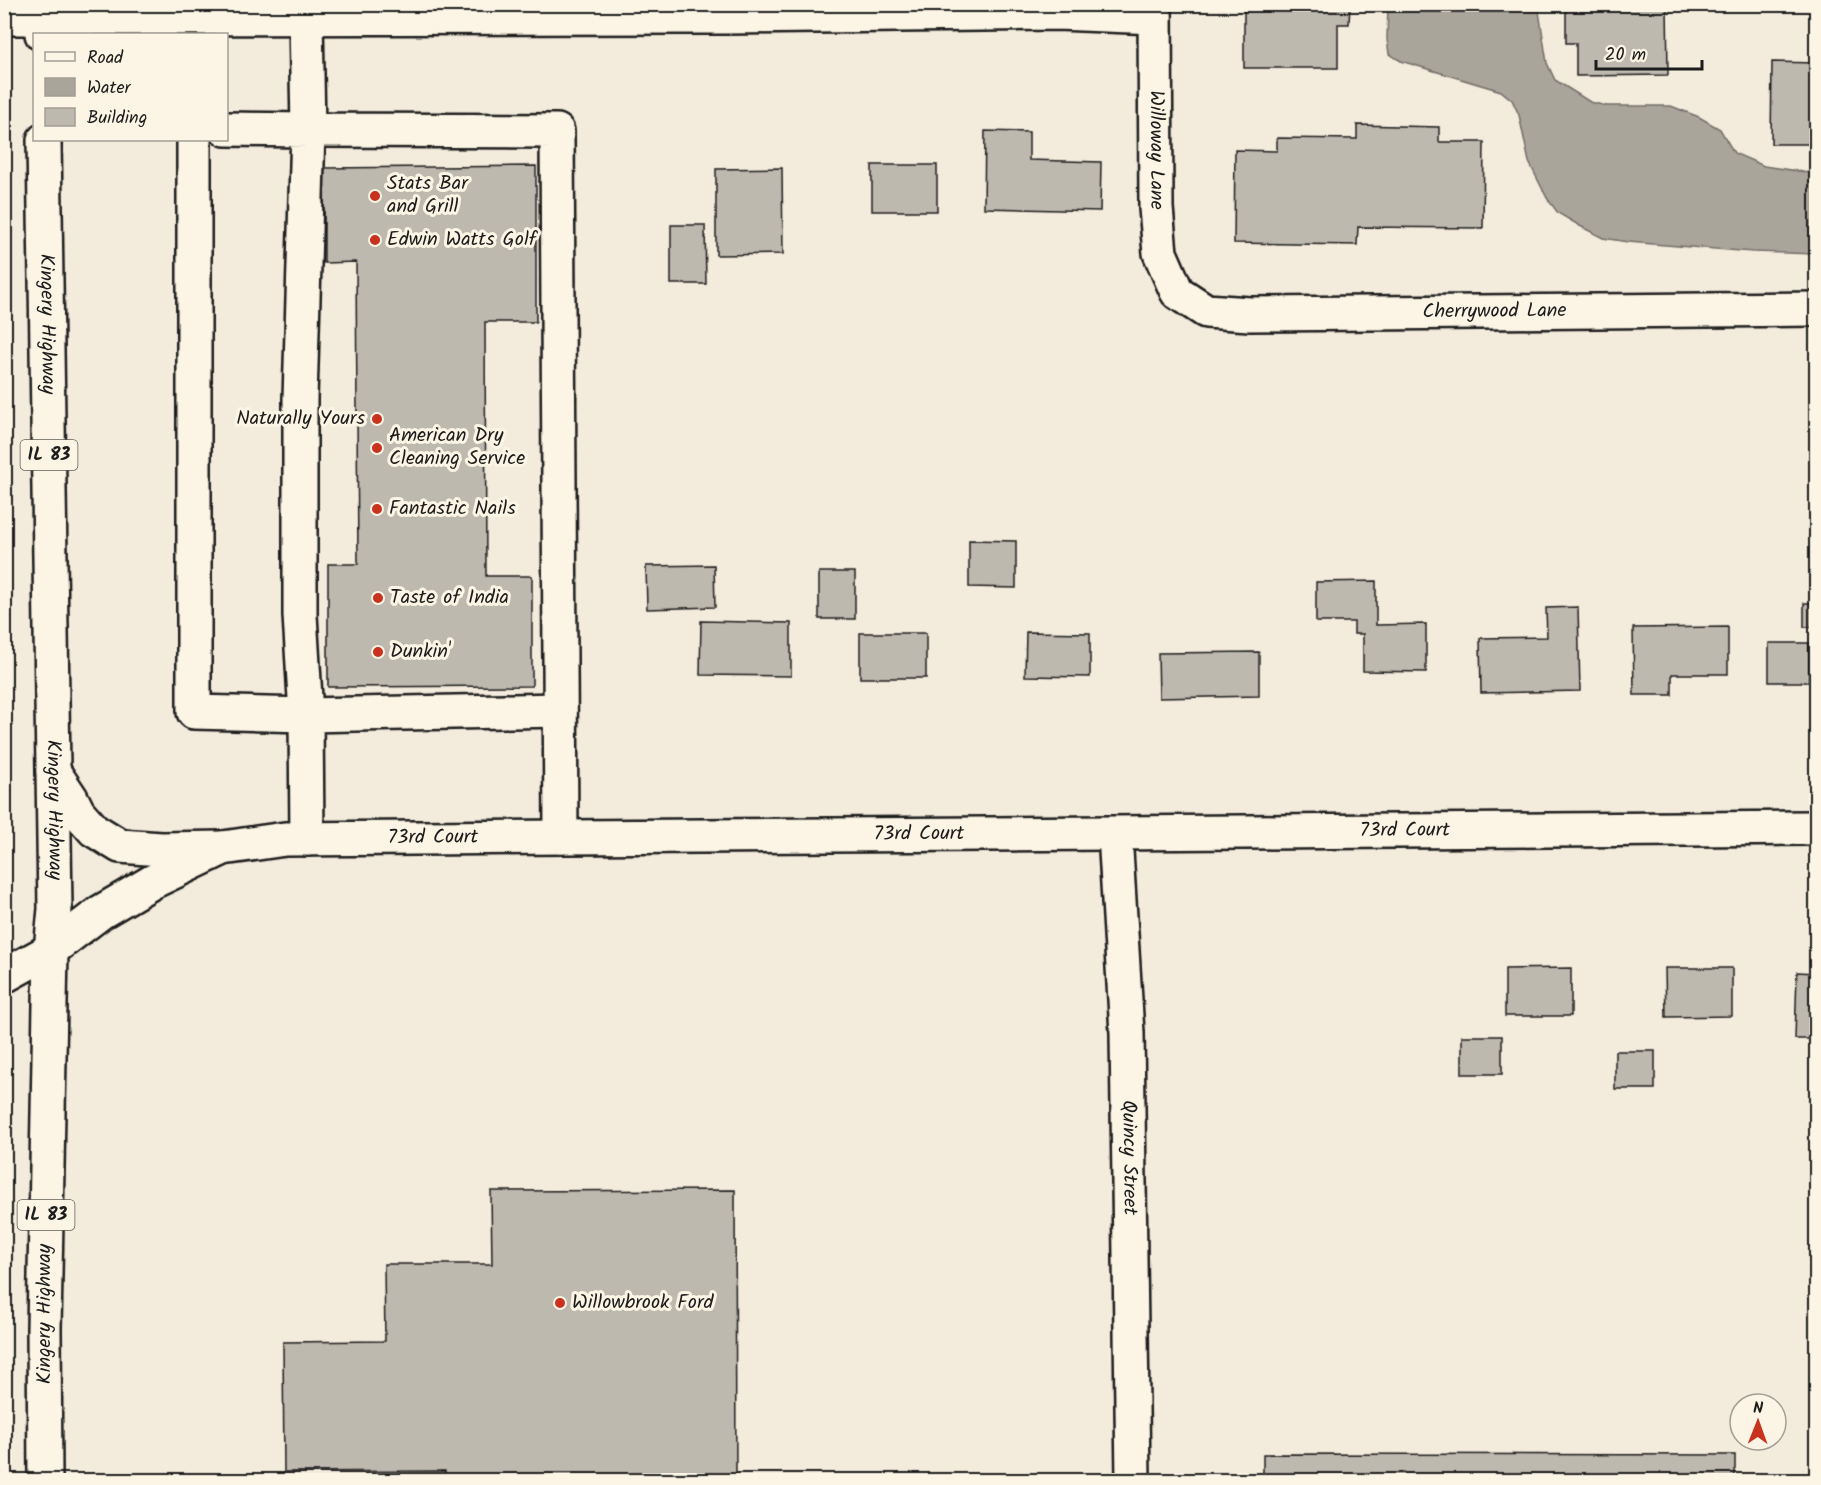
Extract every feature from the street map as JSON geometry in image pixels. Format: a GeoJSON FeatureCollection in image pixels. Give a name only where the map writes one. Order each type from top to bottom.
{"type":"FeatureCollection","features":[{"type":"Feature","properties":{"kind":"main road"},"geometry":{"type":"LineString","coordinates":[[4,18],[306,17],[725,11],[1057,13],[1155,11]]}},
{"type":"Feature","properties":{"kind":"main road","name":"Willoway Lane"},"geometry":{"type":"LineString","coordinates":[[1155,11],[1156,208],[1160,253],[1177,292]]}},
{"type":"Feature","properties":{"kind":"main road"},"geometry":{"type":"LineString","coordinates":[[306,17],[308,130],[300,399],[300,615],[306,715],[308,839]]}},
{"type":"Feature","properties":{"kind":"main road"},"geometry":{"type":"LineString","coordinates":[[228,129],[558,131],[561,837]]}},
{"type":"Feature","properties":{"kind":"main road","name":"Kingery Highway"},"geometry":{"type":"LineString","coordinates":[[44,141],[55,909],[51,950],[44,1329],[45,1480]]}},
{"type":"Feature","properties":{"kind":"main road"},"geometry":{"type":"LineString","coordinates":[[194,141],[194,712],[306,715],[560,710]]}},
{"type":"Feature","properties":{"kind":"main road","name":"Cherrywood Lane"},"geometry":{"type":"LineString","coordinates":[[1177,292],[1206,311],[1250,314],[1816,309]]}},
{"type":"Feature","properties":{"kind":"main road"},"geometry":{"type":"LineString","coordinates":[[53,771],[78,812],[94,830],[120,846],[161,849],[223,848]]}},
{"type":"Feature","properties":{"kind":"main road","name":"73rd Court"},"geometry":{"type":"LineString","coordinates":[[4,976],[51,950],[101,912],[223,848],[285,839],[1816,828]]}},
{"type":"Feature","properties":{"kind":"main road","name":"Quincy Street"},"geometry":{"type":"LineString","coordinates":[[1115,834],[1127,1033],[1133,1480]]}},
{"type":"Feature","properties":{"kind":"water"},"geometry":{"type":"Polygon","coordinates":[[[1388,5],[1538,5],[1547,63],[1555,80],[1590,102],[1607,106],[1671,106],[1699,117],[1720,129],[1734,153],[1764,166],[1816,174],[1816,254],[1753,252],[1628,242],[1603,238],[1580,226],[1558,213],[1547,198],[1529,162],[1519,115],[1512,100],[1501,91],[1401,61],[1389,54],[1388,5]]]}},
{"type":"Feature","properties":{"kind":"building"},"geometry":{"type":"Polygon","coordinates":[[[1244,4],[1350,4],[1349,24],[1338,24],[1338,68],[1244,68],[1244,4]]]}},
{"type":"Feature","properties":{"kind":"building"},"geometry":{"type":"Polygon","coordinates":[[[1566,4],[1667,4],[1668,75],[1576,76],[1576,43],[1566,43],[1566,4]]]}},
{"type":"Feature","properties":{"kind":"building"},"geometry":{"type":"Polygon","coordinates":[[[1772,62],[1816,63],[1816,144],[1771,144],[1772,62]]]}},
{"type":"Feature","properties":{"kind":"building"},"geometry":{"type":"Polygon","coordinates":[[[1357,125],[1439,127],[1439,142],[1484,142],[1483,228],[1358,227],[1357,245],[1234,243],[1235,150],[1277,151],[1277,138],[1357,139],[1357,125]]]}},
{"type":"Feature","properties":{"kind":"building"},"geometry":{"type":"Polygon","coordinates":[[[985,131],[1029,132],[1029,160],[1101,162],[1100,211],[984,208],[985,131]]]}},
{"type":"Feature","properties":{"kind":"building"},"geometry":{"type":"Polygon","coordinates":[[[872,165],[937,165],[937,211],[872,211],[872,165]]]}},
{"type":"Feature","properties":{"kind":"building"},"geometry":{"type":"Polygon","coordinates":[[[536,166],[536,322],[485,322],[486,576],[532,576],[532,686],[328,687],[328,564],[358,564],[356,262],[324,263],[324,168],[536,166]]]}},
{"type":"Feature","properties":{"kind":"building"},"geometry":{"type":"Polygon","coordinates":[[[782,168],[783,254],[716,255],[716,169],[782,168]]]}},
{"type":"Feature","properties":{"kind":"building"},"geometry":{"type":"Polygon","coordinates":[[[671,225],[705,225],[706,284],[671,284],[671,225]]]}},
{"type":"Feature","properties":{"kind":"building"},"geometry":{"type":"Polygon","coordinates":[[[969,540],[1016,541],[1016,588],[969,587],[969,540]]]}},
{"type":"Feature","properties":{"kind":"building"},"geometry":{"type":"Polygon","coordinates":[[[714,565],[715,607],[647,609],[646,566],[714,565]]]}},
{"type":"Feature","properties":{"kind":"building"},"geometry":{"type":"Polygon","coordinates":[[[819,572],[855,572],[855,619],[819,619],[819,572]]]}},
{"type":"Feature","properties":{"kind":"building"},"geometry":{"type":"Polygon","coordinates":[[[1376,581],[1376,625],[1426,624],[1426,672],[1363,671],[1363,634],[1354,634],[1354,622],[1316,622],[1316,582],[1376,581]]]}},
{"type":"Feature","properties":{"kind":"building"},"geometry":{"type":"Polygon","coordinates":[[[1804,603],[1816,603],[1816,627],[1804,627],[1804,603]]]}},
{"type":"Feature","properties":{"kind":"building"},"geometry":{"type":"Polygon","coordinates":[[[1578,607],[1580,691],[1481,693],[1480,638],[1547,637],[1546,608],[1578,607]]]}},
{"type":"Feature","properties":{"kind":"building"},"geometry":{"type":"Polygon","coordinates":[[[701,621],[791,623],[791,676],[700,675],[701,621]]]}},
{"type":"Feature","properties":{"kind":"building"},"geometry":{"type":"Polygon","coordinates":[[[1728,627],[1728,674],[1672,674],[1672,695],[1634,695],[1633,628],[1728,627]]]}},
{"type":"Feature","properties":{"kind":"building"},"geometry":{"type":"Polygon","coordinates":[[[1026,632],[1090,633],[1090,677],[1025,676],[1026,632]]]}},
{"type":"Feature","properties":{"kind":"building"},"geometry":{"type":"Polygon","coordinates":[[[860,633],[926,633],[926,678],[860,678],[860,633]]]}},
{"type":"Feature","properties":{"kind":"building"},"geometry":{"type":"Polygon","coordinates":[[[1769,643],[1809,643],[1809,682],[1769,682],[1769,643]]]}},
{"type":"Feature","properties":{"kind":"building"},"geometry":{"type":"Polygon","coordinates":[[[1259,652],[1259,696],[1159,698],[1158,653],[1259,652]]]}},
{"type":"Feature","properties":{"kind":"building"},"geometry":{"type":"Polygon","coordinates":[[[1571,968],[1571,1016],[1505,1016],[1505,969],[1571,968]]]}},
{"type":"Feature","properties":{"kind":"building"},"geometry":{"type":"Polygon","coordinates":[[[1665,968],[1732,968],[1732,1016],[1666,1017],[1665,968]]]}},
{"type":"Feature","properties":{"kind":"building"},"geometry":{"type":"Polygon","coordinates":[[[1797,972],[1816,973],[1816,1039],[1795,1039],[1797,972]]]}},
{"type":"Feature","properties":{"kind":"building"},"geometry":{"type":"Polygon","coordinates":[[[1462,1036],[1502,1036],[1502,1074],[1462,1074],[1462,1036]]]}},
{"type":"Feature","properties":{"kind":"building"},"geometry":{"type":"Polygon","coordinates":[[[1615,1051],[1655,1051],[1655,1089],[1615,1089],[1615,1051]]]}},
{"type":"Feature","properties":{"kind":"building","name":"Willowbrook Ford"},"geometry":{"type":"Polygon","coordinates":[[[735,1190],[736,1480],[493,1480],[493,1478],[445,1478],[445,1471],[284,1472],[283,1342],[385,1341],[384,1264],[492,1264],[491,1191],[735,1190]]]}},
{"type":"Feature","properties":{"kind":"building"},"geometry":{"type":"Polygon","coordinates":[[[1263,1454],[1735,1455],[1735,1480],[1263,1480],[1263,1454]]]}},
{"type":"Feature","properties":{"kind":"place","name":"Stats Bar and Grill"},"geometry":{"type":"Point","coordinates":[375,196]}},
{"type":"Feature","properties":{"kind":"place","name":"Edwin Watts Golf"},"geometry":{"type":"Point","coordinates":[375,240]}},
{"type":"Feature","properties":{"kind":"place","name":"Naturally Yours"},"geometry":{"type":"Point","coordinates":[377,419]}},
{"type":"Feature","properties":{"kind":"place","name":"American Dry Cleaning Service"},"geometry":{"type":"Point","coordinates":[377,448]}},
{"type":"Feature","properties":{"kind":"place","name":"Fantastic Nails"},"geometry":{"type":"Point","coordinates":[377,509]}},
{"type":"Feature","properties":{"kind":"place","name":"Taste of India"},"geometry":{"type":"Point","coordinates":[378,598]}},
{"type":"Feature","properties":{"kind":"place","name":"Dunkin'"},"geometry":{"type":"Point","coordinates":[378,652]}},
{"type":"Feature","properties":{"kind":"place","name":"Willowbrook Ford"},"geometry":{"type":"Point","coordinates":[560,1303]}}]}
